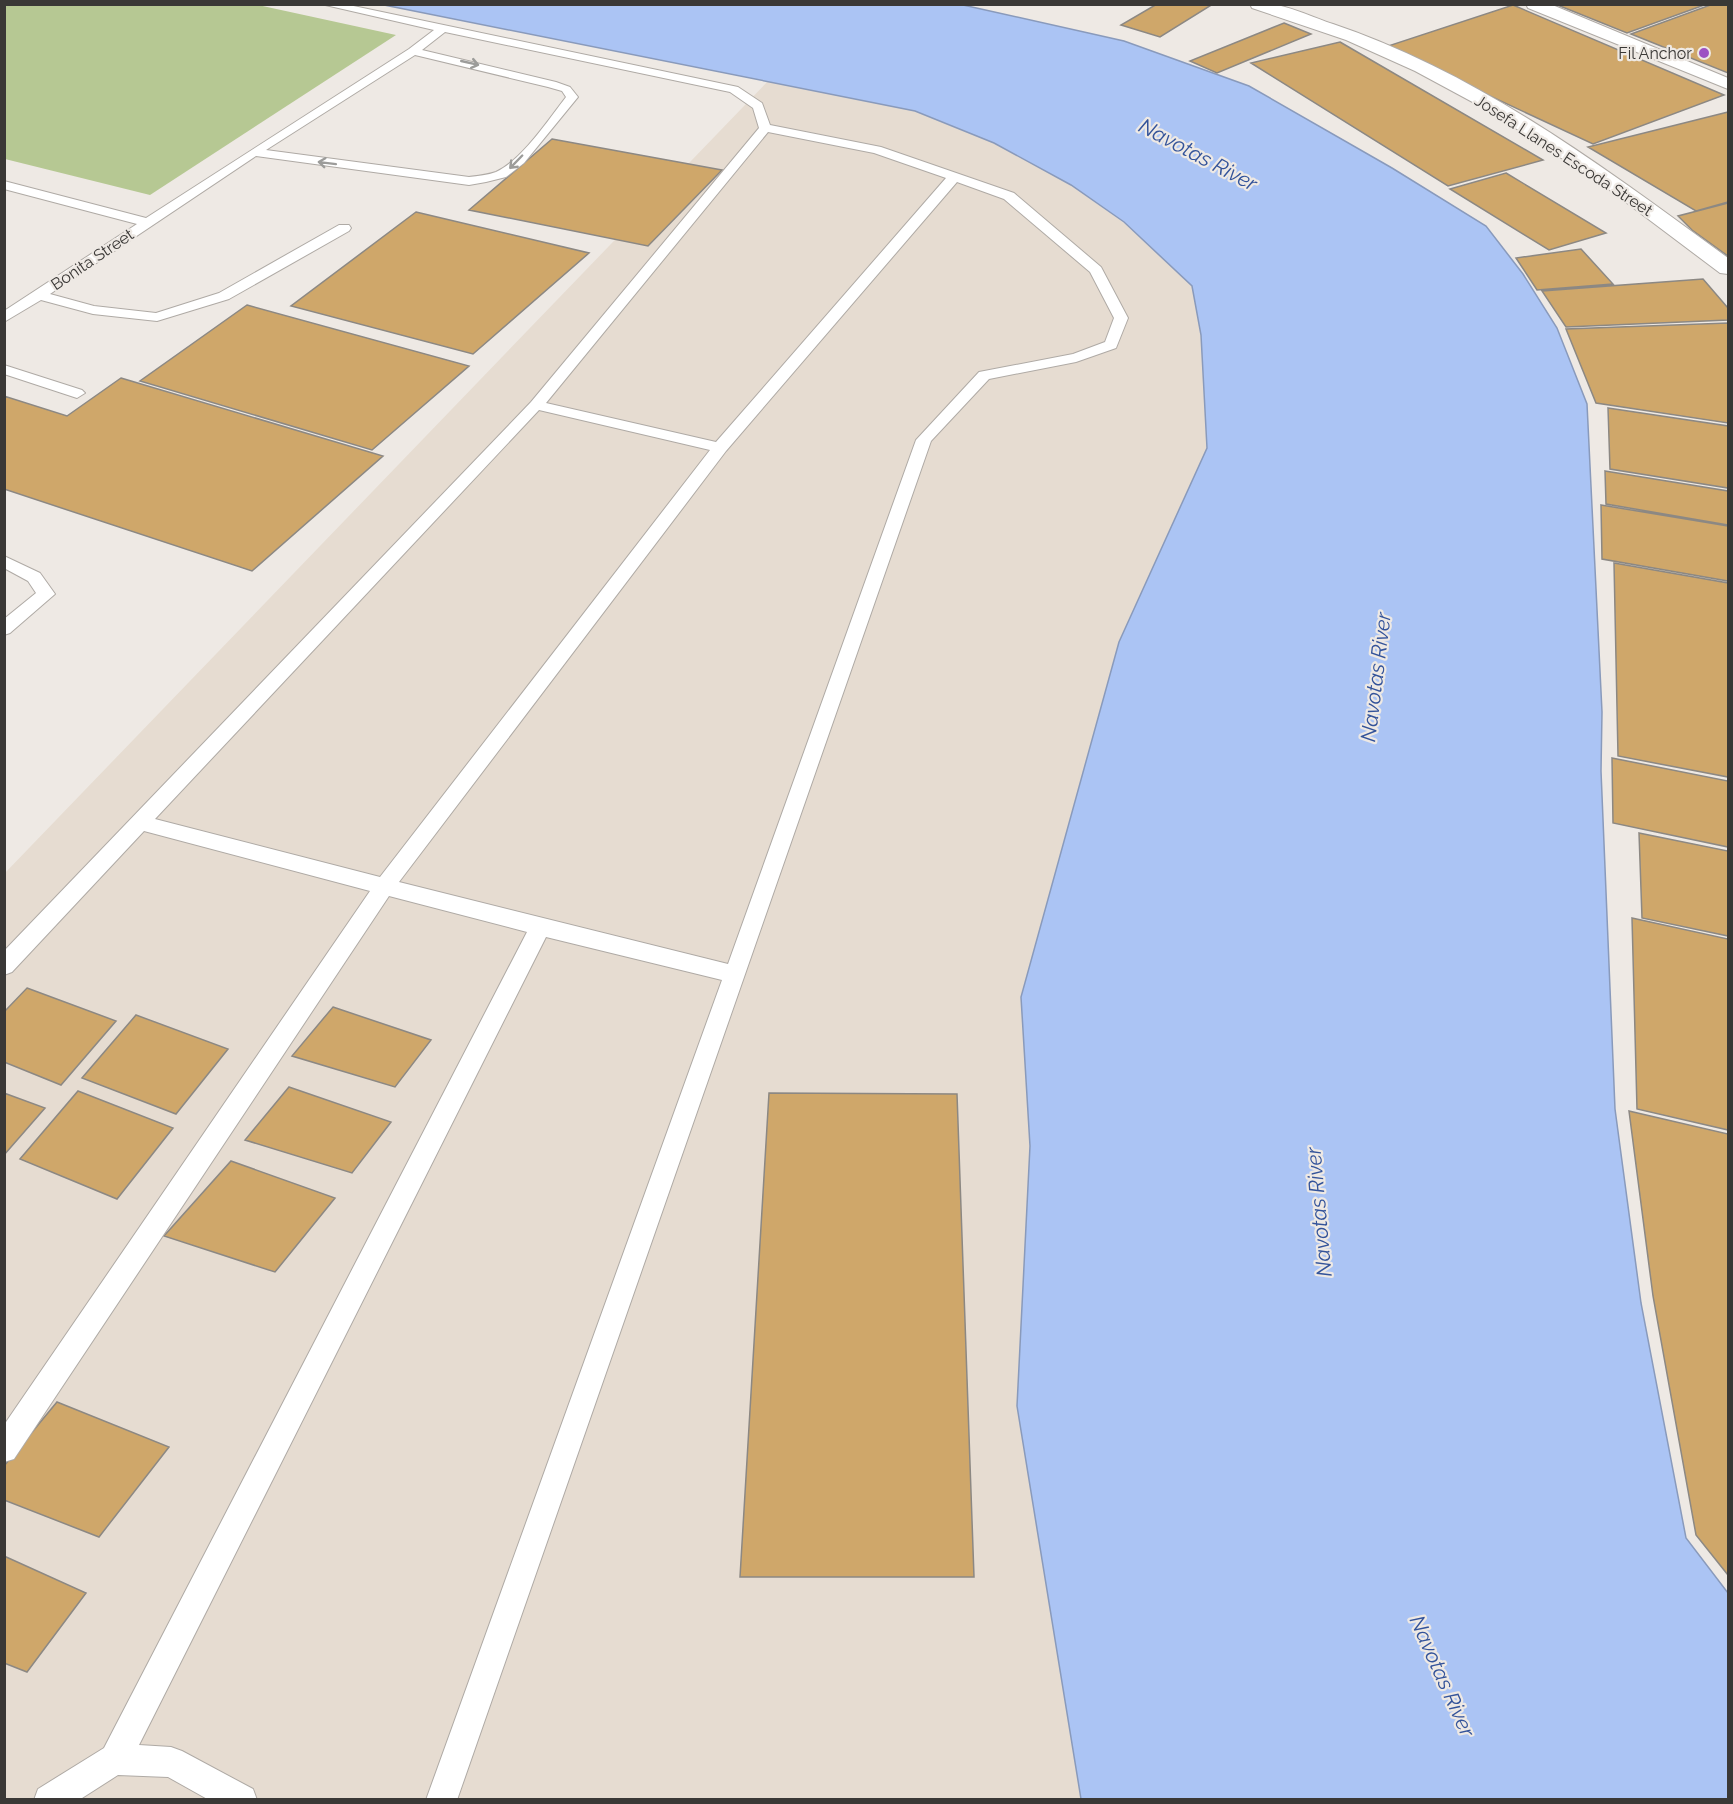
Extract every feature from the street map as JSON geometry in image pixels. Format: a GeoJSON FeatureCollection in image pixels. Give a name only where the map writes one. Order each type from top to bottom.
{"type":"FeatureCollection","features":[{"type":"Feature","properties":{"kind":"street","name":"Josefa Llanes Escoda Street"},"geometry":{"type":"LineString","coordinates":[[1258,4],[1352,36],[1421,67],[1498,108],[1614,184],[1728,268]]}},
{"type":"Feature","properties":{"kind":"street"},"geometry":{"type":"LineString","coordinates":[[1534,4],[1728,84]]}},
{"type":"Feature","properties":{"kind":"lane"},"geometry":{"type":"LineString","coordinates":[[326,4],[734,89],[758,106],[765,128]]}},
{"type":"Feature","properties":{"kind":"lane"},"geometry":{"type":"LineString","coordinates":[[147,222],[413,51],[442,29]]}},
{"type":"Feature","properties":{"kind":"lane"},"geometry":{"type":"LineString","coordinates":[[254,152],[458,179],[480,179],[500,175],[509,169],[572,97],[566,89],[552,84],[413,51]]}},
{"type":"Feature","properties":{"kind":"lane"},"geometry":{"type":"LineString","coordinates":[[441,1800],[924,440],[984,375],[1028,365],[1076,358],[1111,345],[1121,318],[1096,270],[1009,196],[877,150],[765,128]]}},
{"type":"Feature","properties":{"kind":"lane"},"geometry":{"type":"LineString","coordinates":[[4,966],[536,405],[765,128]]}},
{"type":"Feature","properties":{"kind":"lane"},"geometry":{"type":"LineString","coordinates":[[4,1449],[384,887],[720,448],[954,177]]}},
{"type":"Feature","properties":{"kind":"lane","name":"Bonita Street"},"geometry":{"type":"LineString","coordinates":[[4,185],[147,222]]}},
{"type":"Feature","properties":{"kind":"lane"},"geometry":{"type":"LineString","coordinates":[[4,200],[23,190]]}},
{"type":"Feature","properties":{"kind":"lane","name":"Bonita Street"},"geometry":{"type":"LineString","coordinates":[[4,318],[147,222]]}},
{"type":"Feature","properties":{"kind":"lane"},"geometry":{"type":"LineString","coordinates":[[38,296],[93,310],[157,317],[224,296],[344,228]]}},
{"type":"Feature","properties":{"kind":"lane"},"geometry":{"type":"LineString","coordinates":[[4,369],[77,393]]}},
{"type":"Feature","properties":{"kind":"lane"},"geometry":{"type":"LineString","coordinates":[[536,405],[720,448]]}},
{"type":"Feature","properties":{"kind":"lane"},"geometry":{"type":"LineString","coordinates":[[4,561],[34,577],[46,594],[4,629]]}},
{"type":"Feature","properties":{"kind":"lane"},"geometry":{"type":"LineString","coordinates":[[141,823],[540,927],[734,974]]}},
{"type":"Feature","properties":{"kind":"lane"},"geometry":{"type":"LineString","coordinates":[[49,1800],[115,1759],[540,927]]}},
{"type":"Feature","properties":{"kind":"lane"},"geometry":{"type":"LineString","coordinates":[[115,1759],[171,1762],[242,1800]]}},
{"type":"Feature","properties":{"kind":"shaded area"},"geometry":{"type":"Polygon","coordinates":[[[768,81],[915,111],[994,143],[1071,185],[1124,223],[1192,286],[1201,335],[1207,448],[1119,642],[1021,997],[1030,1146],[1017,1406],[1081,1799],[5,1799],[4,874],[768,81]]]}},
{"type":"Feature","properties":{"kind":"green space"},"geometry":{"type":"Polygon","coordinates":[[[7,4],[258,5],[396,35],[150,195],[5,159],[4,6],[7,4]]]}},
{"type":"Feature","properties":{"kind":"water","name":"Navotas River"},"geometry":{"type":"Polygon","coordinates":[[[384,5],[963,5],[1124,41],[1249,86],[1392,168],[1486,226],[1523,274],[1557,328],[1587,404],[1602,712],[1601,771],[1615,1109],[1641,1303],[1686,1538],[1728,1593],[1728,1799],[1081,1799],[1017,1406],[1030,1146],[1021,997],[1119,642],[1207,448],[1201,335],[1192,286],[1124,222],[1071,185],[994,143],[915,111],[384,5]]]}},
{"type":"Feature","properties":{"kind":"building"},"geometry":{"type":"Polygon","coordinates":[[[1157,4],[1213,4],[1160,37],[1121,25],[1157,4]]]}},
{"type":"Feature","properties":{"kind":"building"},"geometry":{"type":"Polygon","coordinates":[[[1555,4],[1707,4],[1627,33],[1555,4]]]}},
{"type":"Feature","properties":{"kind":"building","name":"Fil Anchor"},"geometry":{"type":"Polygon","coordinates":[[[1713,4],[1728,4],[1728,73],[1631,34],[1713,4]]]}},
{"type":"Feature","properties":{"kind":"building"},"geometry":{"type":"Polygon","coordinates":[[[1513,5],[1724,95],[1593,144],[1385,47],[1513,5]]]}},
{"type":"Feature","properties":{"kind":"building"},"geometry":{"type":"Polygon","coordinates":[[[1284,23],[1311,34],[1217,73],[1190,61],[1284,23]]]}},
{"type":"Feature","properties":{"kind":"building"},"geometry":{"type":"Polygon","coordinates":[[[1340,42],[1543,160],[1448,186],[1251,63],[1340,42]]]}},
{"type":"Feature","properties":{"kind":"building"},"geometry":{"type":"Polygon","coordinates":[[[1728,112],[1728,202],[1696,211],[1588,147],[1728,112]]]}},
{"type":"Feature","properties":{"kind":"building"},"geometry":{"type":"Polygon","coordinates":[[[552,139],[722,170],[648,246],[469,210],[552,139]]]}},
{"type":"Feature","properties":{"kind":"building"},"geometry":{"type":"Polygon","coordinates":[[[1506,173],[1606,233],[1549,250],[1450,189],[1506,173]]]}},
{"type":"Feature","properties":{"kind":"building"},"geometry":{"type":"Polygon","coordinates":[[[1728,203],[1728,256],[1692,230],[1678,216],[1728,203]]]}},
{"type":"Feature","properties":{"kind":"building"},"geometry":{"type":"Polygon","coordinates":[[[416,212],[589,253],[473,354],[291,306],[416,212]]]}},
{"type":"Feature","properties":{"kind":"building"},"geometry":{"type":"Polygon","coordinates":[[[1581,249],[1613,284],[1537,290],[1516,258],[1581,249]]]}},
{"type":"Feature","properties":{"kind":"building"},"geometry":{"type":"Polygon","coordinates":[[[1703,279],[1728,308],[1728,320],[1566,327],[1542,291],[1703,279]]]}},
{"type":"Feature","properties":{"kind":"building"},"geometry":{"type":"Polygon","coordinates":[[[247,305],[469,366],[372,450],[140,381],[247,305]]]}},
{"type":"Feature","properties":{"kind":"building"},"geometry":{"type":"Polygon","coordinates":[[[1728,323],[1728,423],[1596,403],[1566,329],[1728,323]]]}},
{"type":"Feature","properties":{"kind":"building"},"geometry":{"type":"Polygon","coordinates":[[[121,378],[383,456],[252,571],[4,489],[4,396],[67,416],[121,378]]]}},
{"type":"Feature","properties":{"kind":"building"},"geometry":{"type":"Polygon","coordinates":[[[1608,408],[1728,426],[1728,488],[1610,469],[1608,408]]]}},
{"type":"Feature","properties":{"kind":"building"},"geometry":{"type":"Polygon","coordinates":[[[1605,471],[1728,491],[1728,525],[1606,504],[1605,471]]]}},
{"type":"Feature","properties":{"kind":"building"},"geometry":{"type":"Polygon","coordinates":[[[1601,505],[1728,526],[1728,581],[1602,559],[1601,505]]]}},
{"type":"Feature","properties":{"kind":"building"},"geometry":{"type":"Polygon","coordinates":[[[1614,563],[1728,583],[1728,777],[1618,756],[1614,563]]]}},
{"type":"Feature","properties":{"kind":"building"},"geometry":{"type":"Polygon","coordinates":[[[1612,758],[1728,781],[1728,847],[1613,823],[1612,758]]]}},
{"type":"Feature","properties":{"kind":"building"},"geometry":{"type":"Polygon","coordinates":[[[1639,833],[1728,851],[1728,936],[1642,918],[1639,833]]]}},
{"type":"Feature","properties":{"kind":"building"},"geometry":{"type":"Polygon","coordinates":[[[1632,918],[1728,939],[1728,1130],[1637,1109],[1632,918]]]}},
{"type":"Feature","properties":{"kind":"building"},"geometry":{"type":"Polygon","coordinates":[[[27,988],[116,1021],[61,1085],[4,1062],[4,1012],[27,988]]]}},
{"type":"Feature","properties":{"kind":"building"},"geometry":{"type":"Polygon","coordinates":[[[333,1007],[431,1040],[395,1087],[292,1056],[333,1007]]]}},
{"type":"Feature","properties":{"kind":"building"},"geometry":{"type":"Polygon","coordinates":[[[136,1015],[228,1049],[176,1114],[82,1078],[136,1015]]]}},
{"type":"Feature","properties":{"kind":"building"},"geometry":{"type":"Polygon","coordinates":[[[289,1087],[391,1122],[352,1173],[245,1140],[289,1087]]]}},
{"type":"Feature","properties":{"kind":"building"},"geometry":{"type":"Polygon","coordinates":[[[78,1091],[173,1128],[117,1199],[20,1159],[78,1091]]]}},
{"type":"Feature","properties":{"kind":"building"},"geometry":{"type":"Polygon","coordinates":[[[4,1093],[45,1108],[4,1155],[4,1093]]]}},
{"type":"Feature","properties":{"kind":"building"},"geometry":{"type":"Polygon","coordinates":[[[769,1093],[957,1094],[974,1577],[740,1577],[769,1093]]]}},
{"type":"Feature","properties":{"kind":"building"},"geometry":{"type":"Polygon","coordinates":[[[1629,1111],[1728,1134],[1728,1575],[1696,1535],[1653,1296],[1629,1111]]]}},
{"type":"Feature","properties":{"kind":"building"},"geometry":{"type":"Polygon","coordinates":[[[231,1161],[335,1198],[275,1272],[164,1236],[231,1161]]]}},
{"type":"Feature","properties":{"kind":"building"},"geometry":{"type":"Polygon","coordinates":[[[57,1402],[169,1447],[99,1537],[4,1500],[4,1466],[57,1402]]]}},
{"type":"Feature","properties":{"kind":"building"},"geometry":{"type":"Polygon","coordinates":[[[4,1556],[86,1593],[27,1672],[4,1663],[4,1556]]]}},
{"type":"Feature","properties":{"kind":"place","name":"Fil Anchor"},"geometry":{"type":"Point","coordinates":[1704,53]}}]}
